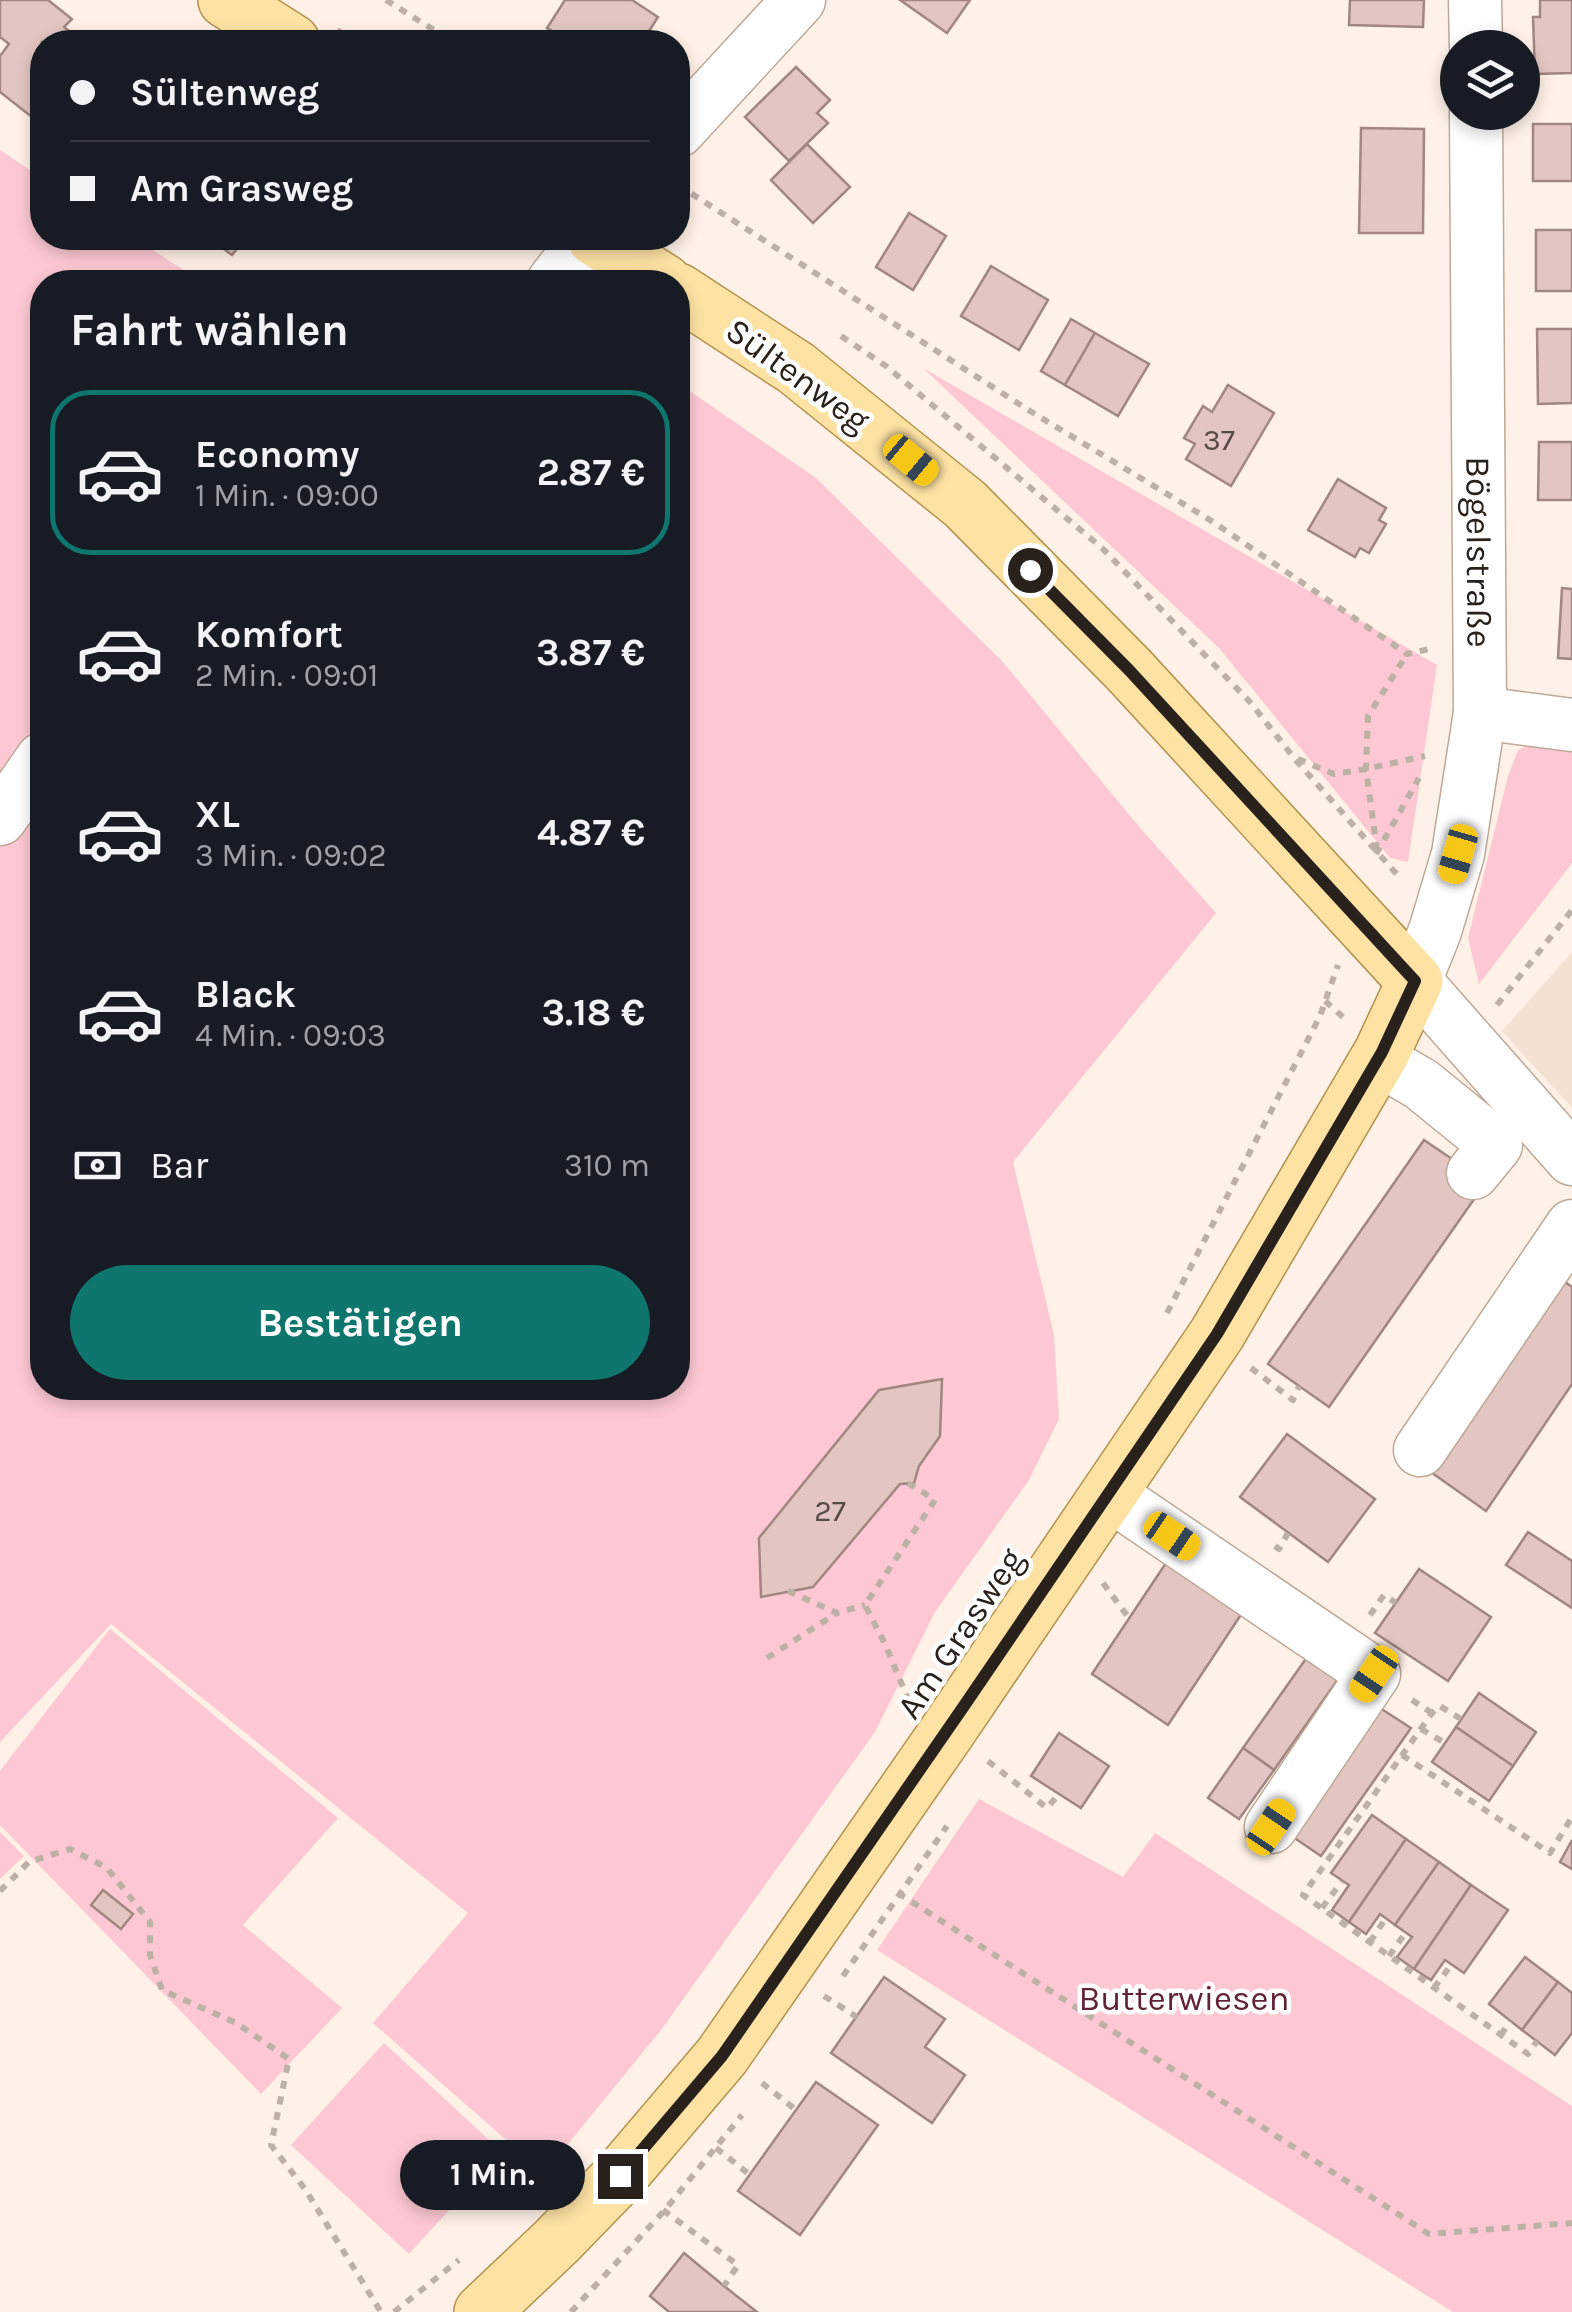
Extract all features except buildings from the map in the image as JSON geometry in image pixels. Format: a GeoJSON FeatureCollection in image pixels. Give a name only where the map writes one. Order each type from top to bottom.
{"type":"FeatureCollection","features":[{"type":"Feature","properties":{"kind":"main road"},"geometry":{"type":"LineString","coordinates":[[226,0],[273,30]]}},
{"type":"Feature","properties":{"kind":"main road"},"geometry":{"type":"LineString","coordinates":[[611,250],[644,270]]}},
{"type":"Feature","properties":{"kind":"main road","name":"Sültenweg"},"geometry":{"type":"LineString","coordinates":[[690,299],[796,368],[965,504],[1129,670],[1415,981]]}},
{"type":"Feature","properties":{"kind":"main road","name":"Am Grasweg"},"geometry":{"type":"LineString","coordinates":[[482,2312],[620,2176],[722,2056],[855,1865],[927,1711],[1109,1494],[1217,1334],[1378,1059],[1415,981]]}},
{"type":"Feature","properties":{"kind":"street"},"geometry":{"type":"LineString","coordinates":[[690,118],[799,0]]}},
{"type":"Feature","properties":{"kind":"street"},"geometry":{"type":"LineString","coordinates":[[1475,0],[1476,30]]}},
{"type":"Feature","properties":{"kind":"street","name":"Bögelstraße"},"geometry":{"type":"LineString","coordinates":[[1415,981],[1458,854],[1480,714],[1476,130]]}},
{"type":"Feature","properties":{"kind":"street"},"geometry":{"type":"LineString","coordinates":[[563,270],[581,250]]}},
{"type":"Feature","properties":{"kind":"street"},"geometry":{"type":"LineString","coordinates":[[1480,714],[1572,726]]}},
{"type":"Feature","properties":{"kind":"street"},"geometry":{"type":"LineString","coordinates":[[0,819],[30,776]]}},
{"type":"Feature","properties":{"kind":"street"},"geometry":{"type":"LineString","coordinates":[[1415,981],[1572,1158]]}},
{"type":"Feature","properties":{"kind":"street"},"geometry":{"type":"LineString","coordinates":[[1378,1059],[1421,1084],[1496,1145],[1473,1173]]}},
{"type":"Feature","properties":{"kind":"street"},"geometry":{"type":"LineString","coordinates":[[1420,1450],[1572,1226]]}},
{"type":"Feature","properties":{"kind":"street"},"geometry":{"type":"LineString","coordinates":[[1109,1494],[1374,1674],[1271,1827]]}},
{"type":"Feature","properties":{"kind":"path"},"geometry":{"type":"LineString","coordinates":[[386,0],[434,30]]}},
{"type":"Feature","properties":{"kind":"path"},"geometry":{"type":"LineString","coordinates":[[690,193],[1210,520],[1408,654]]}},
{"type":"Feature","properties":{"kind":"path"},"geometry":{"type":"LineString","coordinates":[[1378,852],[1366,770],[1368,716],[1408,654],[1445,646],[1480,653]]}},
{"type":"Feature","properties":{"kind":"path"},"geometry":{"type":"LineString","coordinates":[[1160,1327],[1320,1016],[1378,852],[1432,754],[1334,774],[1294,758]]}},
{"type":"Feature","properties":{"kind":"path"},"geometry":{"type":"LineString","coordinates":[[1465,1039],[1482,1024],[1572,910]]}},
{"type":"Feature","properties":{"kind":"path"},"geometry":{"type":"LineString","coordinates":[[1217,1334],[1242,1360],[1293,1400],[1300,1386]]}},
{"type":"Feature","properties":{"kind":"path"},"geometry":{"type":"LineString","coordinates":[[767,1658],[837,1612],[865,1606],[935,1500],[908,1483]]}},
{"type":"Feature","properties":{"kind":"path"},"geometry":{"type":"LineString","coordinates":[[788,1591],[837,1612]]}},
{"type":"Feature","properties":{"kind":"path"},"geometry":{"type":"LineString","coordinates":[[865,1606],[927,1711],[1047,1808],[1059,1794]]}},
{"type":"Feature","properties":{"kind":"path"},"geometry":{"type":"LineString","coordinates":[[1462,1719],[1440,1706],[1432,1713],[1303,1894],[1528,2054],[1537,2041]]}},
{"type":"Feature","properties":{"kind":"path"},"geometry":{"type":"LineString","coordinates":[[1420,1729],[1445,1743]]}},
{"type":"Feature","properties":{"kind":"path"},"geometry":{"type":"LineString","coordinates":[[1402,1755],[1550,1854],[1572,1817]]}},
{"type":"Feature","properties":{"kind":"path"},"geometry":{"type":"LineString","coordinates":[[1560,1837],[1571,1842]]}},
{"type":"Feature","properties":{"kind":"path"},"geometry":{"type":"LineString","coordinates":[[0,1891],[29,1862],[70,1849],[107,1868],[150,1922],[150,1956],[162,1990],[236,2023],[288,2059],[271,2145],[305,2189],[380,2312]]}},
{"type":"Feature","properties":{"kind":"path"},"geometry":{"type":"LineString","coordinates":[[855,1865],[1428,2234],[1572,2223]]}},
{"type":"Feature","properties":{"kind":"path"},"geometry":{"type":"LineString","coordinates":[[1322,1908],[1342,1881]]}},
{"type":"Feature","properties":{"kind":"path"},"geometry":{"type":"LineString","coordinates":[[1370,1942],[1386,1918]]}},
{"type":"Feature","properties":{"kind":"path"},"geometry":{"type":"LineString","coordinates":[[1389,1956],[1406,1932]]}},
{"type":"Feature","properties":{"kind":"path"},"geometry":{"type":"LineString","coordinates":[[1434,1988],[1451,1964]]}},
{"type":"Feature","properties":{"kind":"path"},"geometry":{"type":"LineString","coordinates":[[1500,2034],[1510,2021]]}},
{"type":"Feature","properties":{"kind":"path"},"geometry":{"type":"LineString","coordinates":[[620,2176],[738,2265],[724,2286]]}},
{"type":"Feature","properties":{"kind":"path"},"geometry":{"type":"LineString","coordinates":[[394,2312],[468,2253]]}},
{"type":"Feature","properties":{"kind":"shaded area"},"geometry":{"type":"Polygon","coordinates":[[[1572,952],[1572,1108],[1502,1031],[1572,952]]]}},
{"type":"Feature","properties":{"kind":"green space"},"geometry":{"type":"Polygon","coordinates":[[[0,150],[30,170],[30,250],[153,250],[183,270],[30,270],[30,1400],[690,1400],[690,391],[816,478],[1002,661],[1216,913],[1013,1162],[1054,1335],[1059,1419],[1029,1480],[935,1612],[875,1732],[661,2030],[568,2144],[529,2160],[373,2023],[468,1913],[111,1624],[0,1742],[0,150]]]}},
{"type":"Feature","properties":{"kind":"green space"},"geometry":{"type":"Polygon","coordinates":[[[923,368],[1437,665],[1408,862],[1390,858],[1219,648],[923,368]]]}},
{"type":"Feature","properties":{"kind":"green space"},"geometry":{"type":"Polygon","coordinates":[[[1538,741],[1572,744],[1572,863],[1479,984],[1468,938],[1508,776],[1518,750],[1538,741]]]}},
{"type":"Feature","properties":{"kind":"green space"},"geometry":{"type":"Polygon","coordinates":[[[110,1629],[338,1818],[243,1925],[342,2008],[261,2094],[0,1825],[0,1771],[110,1629]]]}},
{"type":"Feature","properties":{"kind":"green space","name":"Butterwiesen"},"geometry":{"type":"Polygon","coordinates":[[[979,1799],[1123,1877],[1155,1833],[1572,2106],[1572,2312],[1453,2312],[877,1950],[979,1799]]]}},
{"type":"Feature","properties":{"kind":"green space"},"geometry":{"type":"Polygon","coordinates":[[[0,1832],[24,1856],[0,1879],[0,1832]]]}},
{"type":"Feature","properties":{"kind":"green space"},"geometry":{"type":"Polygon","coordinates":[[[384,2043],[502,2152],[409,2254],[291,2145],[384,2043]]]}},
{"type":"Feature","properties":{"kind":"route"},"geometry":{"type":"LineString","coordinates":[[620,2176],[722,2056],[1217,1334],[1382,1052],[1415,981],[1129,670],[1030,570]]}}]}
